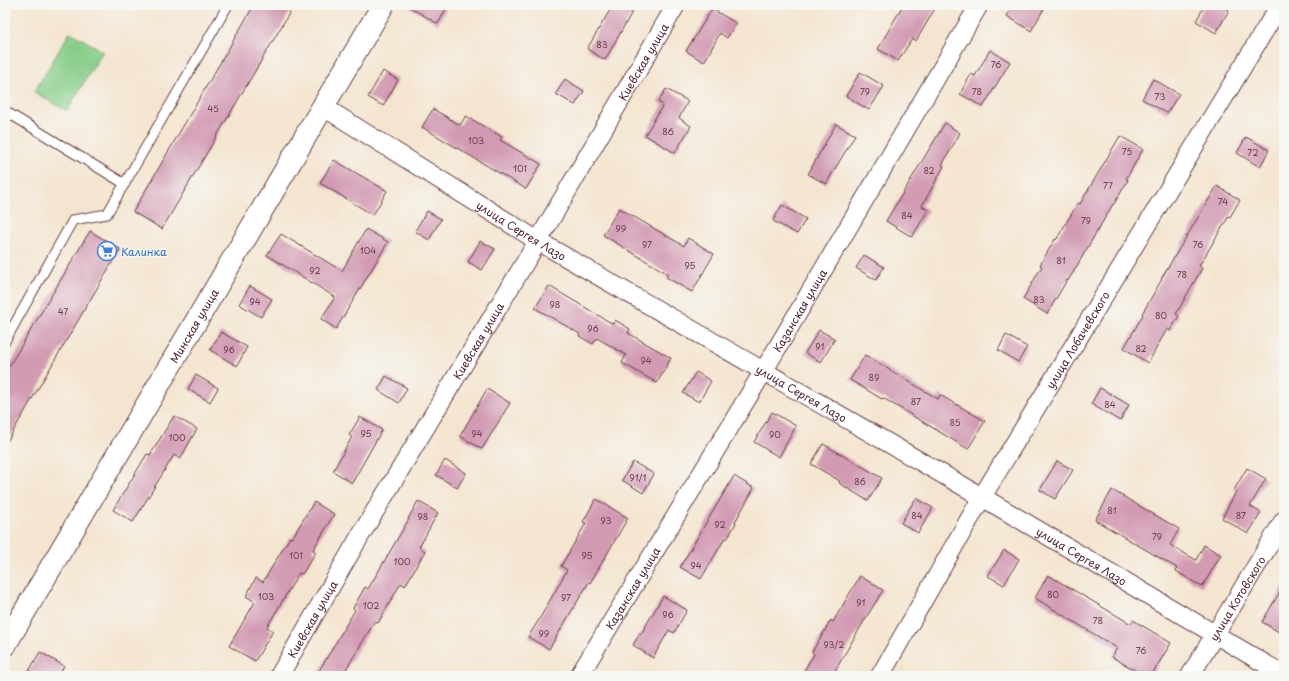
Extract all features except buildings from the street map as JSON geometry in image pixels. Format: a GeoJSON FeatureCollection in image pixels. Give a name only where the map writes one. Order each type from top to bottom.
{"type":"FeatureCollection","features":[{"type":"Feature","properties":{"kind":"main road","name":"Минская улица"},"geometry":{"type":"LineString","coordinates":[[5,645],[382,5]]}},
{"type":"Feature","properties":{"kind":"street","name":"Киевская улица"},"geometry":{"type":"LineString","coordinates":[[278,676],[360,536],[538,241],[676,5]]}},
{"type":"Feature","properties":{"kind":"street","name":"Казанская улица"},"geometry":{"type":"LineString","coordinates":[[579,676],[764,372],[979,5]]}},
{"type":"Feature","properties":{"kind":"street","name":"улица Лобачевского"},"geometry":{"type":"LineString","coordinates":[[880,676],[982,497],[1280,5]]}},
{"type":"Feature","properties":{"kind":"street","name":"улица Сергея Лазо"},"geometry":{"type":"LineString","coordinates":[[322,106],[538,241],[982,497],[1284,674]]}},
{"type":"Feature","properties":{"kind":"street","name":"улица Котовского"},"geometry":{"type":"LineString","coordinates":[[1190,676],[1284,520]]}},
{"type":"Feature","properties":{"kind":"lane"},"geometry":{"type":"LineString","coordinates":[[5,341],[73,220],[107,214],[228,5]]}},
{"type":"Feature","properties":{"kind":"lane"},"geometry":{"type":"LineString","coordinates":[[5,111],[124,184]]}},
{"type":"Feature","properties":{"kind":"green space"},"geometry":{"type":"Polygon","coordinates":[[[70,32],[103,51],[67,111],[34,92],[70,32]]]}},
{"type":"Feature","properties":{"kind":"place","name":"Калинка"},"geometry":{"type":"Point","coordinates":[107,251]}}]}
